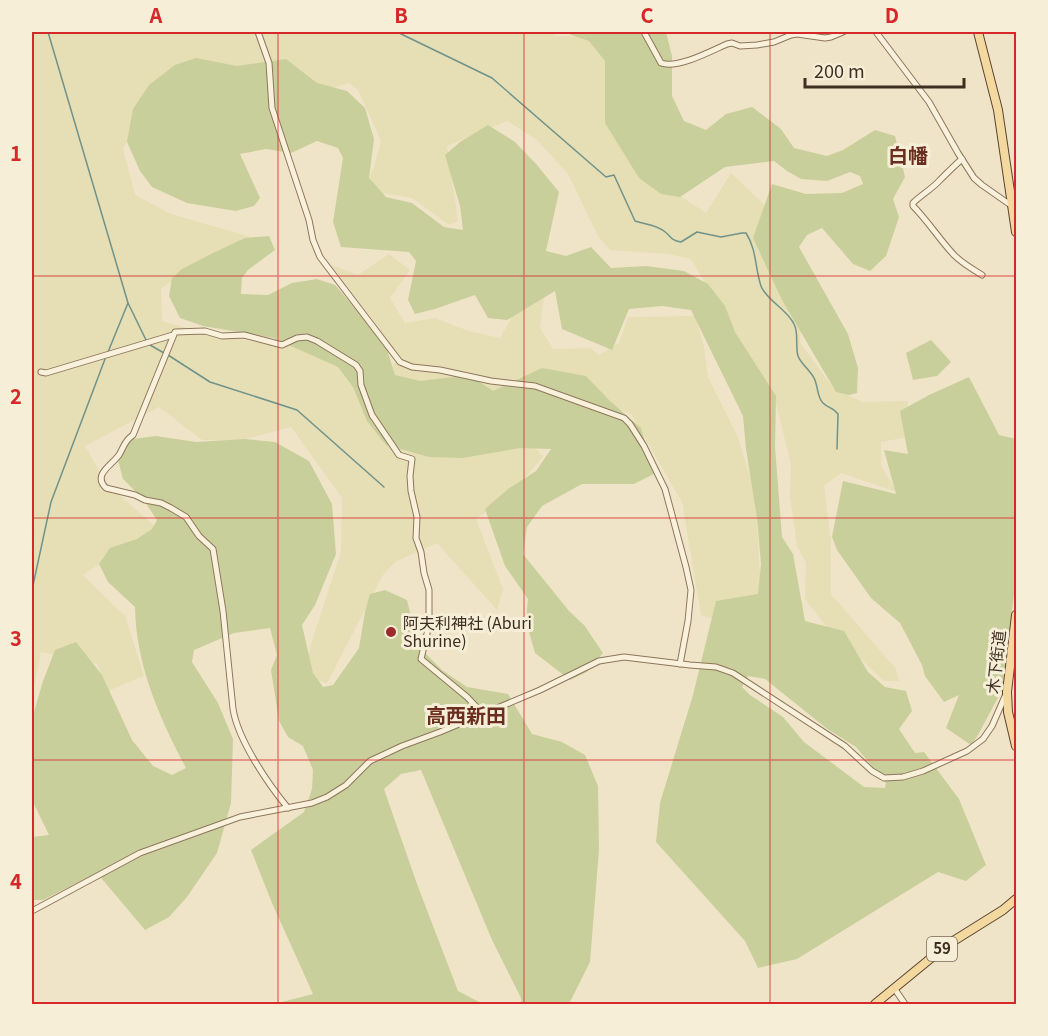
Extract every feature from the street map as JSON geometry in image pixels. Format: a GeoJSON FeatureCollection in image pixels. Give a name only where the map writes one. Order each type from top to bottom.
{"type":"FeatureCollection","features":[{"type":"Feature","properties":{"kind":"main road"},"geometry":{"type":"LineString","coordinates":[[978,32],[998,110],[1016,231]]}},
{"type":"Feature","properties":{"kind":"main road","name":"木下街道"},"geometry":{"type":"LineString","coordinates":[[1017,615],[1007,693],[1008,712],[1017,746]]}},
{"type":"Feature","properties":{"kind":"main road","name":"59"},"geometry":{"type":"LineString","coordinates":[[875,1005],[947,945],[1016,900]]}},
{"type":"Feature","properties":{"kind":"street"},"geometry":{"type":"LineString","coordinates":[[258,32],[269,63],[272,108],[320,257],[400,362],[412,367],[535,386],[624,418],[630,424],[644,446],[665,489],[691,590],[680,664]]}},
{"type":"Feature","properties":{"kind":"street"},"geometry":{"type":"LineString","coordinates":[[644,32],[661,63],[670,65],[700,57],[727,44],[757,45],[797,34],[825,38],[843,32]]}},
{"type":"Feature","properties":{"kind":"street"},"geometry":{"type":"LineString","coordinates":[[876,32],[929,102],[974,178],[1012,206]]}},
{"type":"Feature","properties":{"kind":"street"},"geometry":{"type":"LineString","coordinates":[[962,159],[917,199],[913,206],[953,254],[982,275]]}},
{"type":"Feature","properties":{"kind":"street"},"geometry":{"type":"LineString","coordinates":[[288,808],[259,767],[236,722],[213,549],[199,536],[186,518],[171,508],[102,485],[103,473],[118,456],[123,444],[133,435],[173,335],[177,331],[205,331],[222,336],[243,335],[282,345],[297,338],[307,337],[356,365],[360,371],[361,385],[372,415],[399,455],[412,459],[411,491],[417,517],[416,538],[429,590],[429,625],[421,659],[467,697],[483,714]]}},
{"type":"Feature","properties":{"kind":"street"},"geometry":{"type":"LineString","coordinates":[[41,372],[46,373],[173,335]]}},
{"type":"Feature","properties":{"kind":"street"},"geometry":{"type":"LineString","coordinates":[[32,911],[140,853],[240,817],[312,803],[327,797],[346,785],[370,761],[540,690],[599,661],[624,657],[716,667],[732,673],[845,746],[872,771],[884,778],[903,777],[923,771],[967,751],[983,739],[992,726],[1007,693]]}},
{"type":"Feature","properties":{"kind":"street"},"geometry":{"type":"LineString","coordinates":[[894,988],[905,1005]]}},
{"type":"Feature","properties":{"kind":"shaded area"},"geometry":{"type":"Polygon","coordinates":[[[32,32],[551,32],[556,36],[598,36],[664,185],[706,213],[731,173],[771,211],[753,238],[802,308],[800,342],[833,388],[862,402],[908,401],[908,437],[881,442],[881,466],[897,492],[841,473],[824,486],[831,542],[831,594],[896,669],[899,681],[884,681],[827,627],[805,599],[806,563],[797,546],[790,497],[791,465],[774,395],[762,380],[691,259],[669,254],[610,250],[598,236],[568,174],[536,139],[507,121],[447,146],[458,221],[449,225],[412,198],[364,190],[374,167],[381,141],[358,90],[349,83],[302,97],[151,99],[123,149],[135,195],[171,214],[251,237],[161,288],[162,321],[204,333],[264,343],[305,340],[533,445],[543,457],[510,495],[476,519],[503,589],[497,610],[437,543],[395,562],[383,575],[327,683],[305,678],[311,644],[341,552],[342,498],[291,427],[242,440],[202,440],[159,407],[85,446],[107,484],[158,529],[129,544],[83,575],[125,616],[144,676],[108,691],[97,664],[41,652],[32,697],[32,32]]]}},
{"type":"Feature","properties":{"kind":"shaded area"},"geometry":{"type":"Polygon","coordinates":[[[389,254],[410,270],[390,298],[405,323],[435,318],[469,331],[500,338],[514,313],[544,295],[540,328],[553,349],[590,348],[599,355],[619,343],[628,317],[695,316],[704,347],[708,377],[737,435],[755,492],[760,576],[772,607],[732,625],[701,615],[682,502],[631,414],[604,403],[520,407],[388,377],[396,359],[374,321],[331,265],[358,275],[389,254]]]}},
{"type":"Feature","properties":{"kind":"green space"},"geometry":{"type":"Polygon","coordinates":[[[563,32],[666,32],[672,56],[672,96],[684,121],[706,130],[726,114],[752,107],[781,129],[794,148],[827,156],[843,150],[875,130],[895,136],[905,177],[893,199],[899,217],[886,256],[870,271],[853,264],[822,228],[807,235],[799,247],[848,334],[858,368],[857,393],[849,395],[836,392],[782,300],[753,238],[772,184],[806,194],[842,193],[863,184],[860,176],[850,172],[827,181],[801,179],[774,161],[725,167],[680,197],[661,194],[639,178],[605,123],[605,61],[589,41],[563,32]]]}},
{"type":"Feature","properties":{"kind":"green space"},"geometry":{"type":"Polygon","coordinates":[[[196,58],[237,66],[286,59],[317,83],[347,91],[365,108],[374,139],[369,178],[386,197],[412,203],[444,227],[463,230],[460,206],[445,155],[460,142],[488,125],[515,142],[559,192],[546,251],[566,256],[591,247],[611,268],[646,266],[684,271],[708,284],[725,306],[735,332],[776,396],[775,447],[782,537],[793,554],[805,621],[844,631],[868,672],[885,687],[906,691],[912,711],[899,729],[915,753],[924,752],[959,799],[986,865],[966,881],[938,872],[797,959],[758,968],[745,941],[656,842],[660,803],[693,695],[716,601],[758,594],[761,564],[743,416],[691,310],[662,306],[629,309],[612,350],[562,329],[555,291],[507,320],[488,318],[475,295],[415,314],[408,300],[416,261],[409,252],[341,247],[333,222],[343,158],[338,148],[317,141],[291,153],[266,149],[240,154],[260,198],[254,206],[236,211],[187,203],[152,187],[140,171],[127,142],[133,109],[149,85],[175,65],[196,58]],[[748,676],[742,687],[783,717],[804,742],[864,787],[885,788],[886,783],[856,747],[826,728],[765,679],[748,676]]]}},
{"type":"Feature","properties":{"kind":"green space"},"geometry":{"type":"Polygon","coordinates":[[[269,236],[275,250],[248,270],[242,278],[241,294],[268,295],[292,283],[317,279],[335,285],[385,343],[395,375],[420,381],[461,376],[475,379],[493,391],[542,368],[586,376],[641,428],[654,474],[634,484],[582,484],[542,506],[527,527],[523,554],[569,611],[584,625],[603,653],[587,672],[570,680],[535,653],[526,621],[528,599],[505,566],[485,509],[508,489],[536,471],[551,449],[520,448],[463,458],[429,457],[386,445],[367,421],[353,387],[338,367],[273,338],[203,326],[180,318],[169,296],[172,278],[182,269],[245,238],[269,236]]]}},
{"type":"Feature","properties":{"kind":"green space"},"geometry":{"type":"Polygon","coordinates":[[[931,340],[951,362],[937,376],[913,380],[906,353],[931,340]]]}},
{"type":"Feature","properties":{"kind":"green space"},"geometry":{"type":"Polygon","coordinates":[[[969,377],[999,435],[1016,439],[1016,579],[1002,690],[971,745],[946,728],[959,695],[944,702],[925,676],[922,665],[900,623],[871,598],[837,550],[832,537],[843,481],[896,494],[884,450],[908,454],[900,411],[969,377]]]}},
{"type":"Feature","properties":{"kind":"green space"},"geometry":{"type":"Polygon","coordinates":[[[156,436],[196,442],[245,439],[275,442],[309,461],[332,504],[336,554],[315,605],[302,625],[313,673],[323,687],[333,685],[359,648],[370,594],[385,590],[407,600],[418,646],[442,670],[467,687],[508,694],[532,734],[562,742],[585,755],[598,786],[599,850],[590,962],[569,1004],[521,1004],[521,998],[492,940],[421,770],[401,774],[384,789],[458,991],[483,1004],[274,1004],[313,994],[251,850],[304,812],[312,789],[313,770],[303,746],[288,737],[279,721],[271,670],[277,655],[270,628],[234,633],[194,650],[192,662],[218,703],[233,739],[231,803],[217,853],[187,897],[169,917],[145,930],[97,873],[43,900],[32,900],[32,837],[49,835],[32,800],[32,719],[55,650],[76,642],[102,675],[132,740],[153,766],[172,775],[186,768],[158,710],[144,670],[136,628],[135,607],[108,582],[99,564],[110,548],[137,539],[152,529],[157,520],[143,499],[123,479],[117,456],[133,439],[156,436]]]}},
{"type":"Feature","properties":{"kind":"waterway"},"geometry":{"type":"LineString","coordinates":[[48,32],[128,303],[147,342]]}},
{"type":"Feature","properties":{"kind":"waterway"},"geometry":{"type":"LineString","coordinates":[[397,32],[492,78],[606,177],[614,175],[635,221],[658,227],[673,239],[681,242],[697,232],[721,237],[746,233],[754,253],[761,286],[767,296],[791,319],[796,331],[799,359],[814,378],[821,401],[838,414],[837,449]]}},
{"type":"Feature","properties":{"kind":"waterway"},"geometry":{"type":"LineString","coordinates":[[108,352],[128,303]]}},
{"type":"Feature","properties":{"kind":"waterway"},"geometry":{"type":"LineString","coordinates":[[150,345],[164,353]]}},
{"type":"Feature","properties":{"kind":"waterway"},"geometry":{"type":"LineString","coordinates":[[168,355],[210,382],[297,410],[384,487]]}},
{"type":"Feature","properties":{"kind":"waterway"},"geometry":{"type":"LineString","coordinates":[[32,590],[51,502],[105,359]]}},
{"type":"Feature","properties":{"kind":"place","name":"阿夫利神社 (Aburi Shurine)"},"geometry":{"type":"Point","coordinates":[391,632]}},
{"type":"Feature","properties":{"kind":"district","name":"白幡"},"geometry":{"type":"Point","coordinates":[908,156]}},
{"type":"Feature","properties":{"kind":"district","name":"高西新田"},"geometry":{"type":"Point","coordinates":[466,716]}}]}
